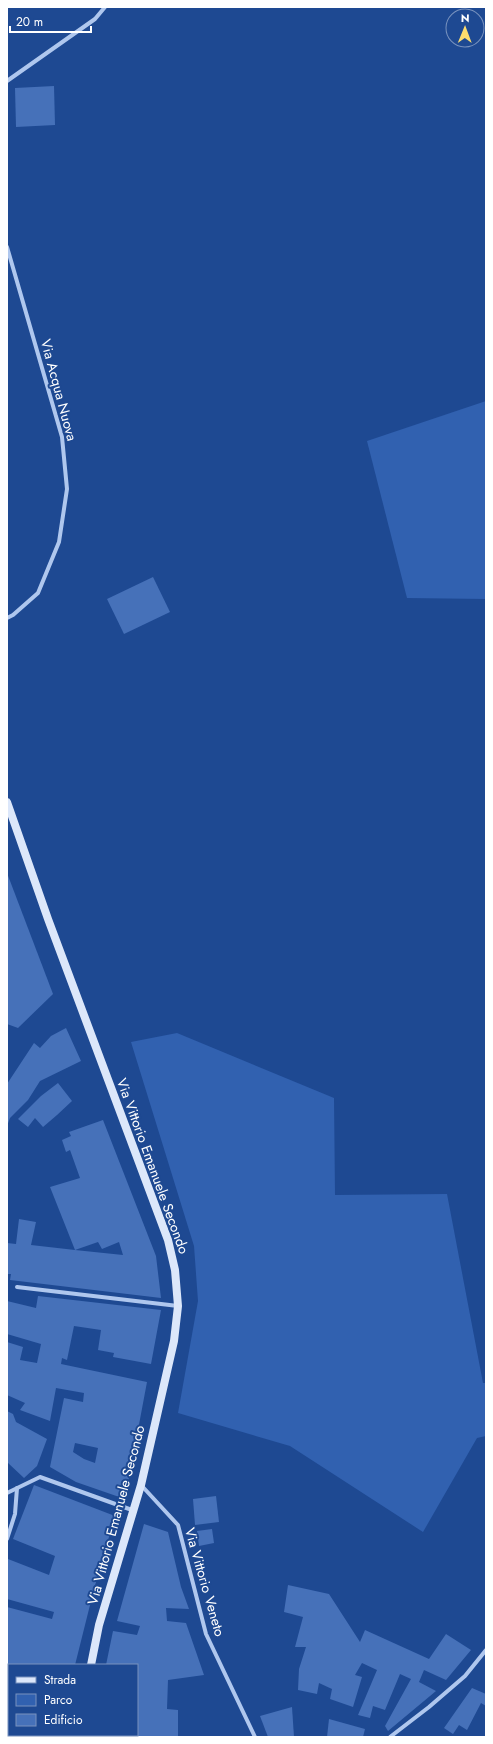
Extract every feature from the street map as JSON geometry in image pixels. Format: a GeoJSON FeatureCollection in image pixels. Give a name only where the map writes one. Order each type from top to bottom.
{"type":"FeatureCollection","features":[{"type":"Feature","properties":{"kind":"street"},"geometry":{"type":"LineString","coordinates":[[7,81],[95,19],[105,7]]}},
{"type":"Feature","properties":{"kind":"street","name":"Via Acqua Nuova"},"geometry":{"type":"LineString","coordinates":[[7,247],[62,437],[67,489],[59,542],[38,593],[13,615],[7,618]]}},
{"type":"Feature","properties":{"kind":"street","name":"Via Vittorio Emanuele Secondo"},"geometry":{"type":"LineString","coordinates":[[7,802],[10,818],[168,1240],[175,1270],[178,1306],[174,1341],[141,1485],[132,1510],[99,1625],[91,1664]]}},
{"type":"Feature","properties":{"kind":"street"},"geometry":{"type":"LineString","coordinates":[[17,1287],[178,1306]]}},
{"type":"Feature","properties":{"kind":"street"},"geometry":{"type":"LineString","coordinates":[[7,1493],[40,1477],[132,1510]]}},
{"type":"Feature","properties":{"kind":"street","name":"Via Vittorio Veneto"},"geometry":{"type":"LineString","coordinates":[[141,1485],[178,1525],[206,1634],[255,1737]]}},
{"type":"Feature","properties":{"kind":"street"},"geometry":{"type":"LineString","coordinates":[[7,1539],[15,1514],[17,1488]]}},
{"type":"Feature","properties":{"kind":"street"},"geometry":{"type":"LineString","coordinates":[[390,1737],[429,1707],[465,1676],[486,1650]]}},
{"type":"Feature","properties":{"kind":"green space"},"geometry":{"type":"Polygon","coordinates":[[[486,401],[486,599],[407,598],[367,441],[486,401]]]}},
{"type":"Feature","properties":{"kind":"green space"},"geometry":{"type":"Polygon","coordinates":[[[177,1033],[334,1098],[335,1195],[447,1194],[483,1383],[486,1383],[486,1436],[477,1438],[423,1532],[290,1446],[178,1413],[198,1301],[194,1246],[131,1042],[177,1033]]]}},
{"type":"Feature","properties":{"kind":"building"},"geometry":{"type":"Polygon","coordinates":[[[54,86],[55,125],[16,127],[15,88],[54,86]]]}},
{"type":"Feature","properties":{"kind":"building"},"geometry":{"type":"Polygon","coordinates":[[[153,577],[170,612],[124,634],[107,599],[153,577]]]}},
{"type":"Feature","properties":{"kind":"building"},"geometry":{"type":"Polygon","coordinates":[[[7,873],[53,994],[18,1028],[7,1024],[7,873]]]}},
{"type":"Feature","properties":{"kind":"building"},"geometry":{"type":"Polygon","coordinates":[[[66,1028],[81,1061],[40,1081],[28,1100],[10,1118],[7,1126],[7,1084],[34,1043],[40,1048],[51,1036],[66,1028]]]}},
{"type":"Feature","properties":{"kind":"building"},"geometry":{"type":"Polygon","coordinates":[[[58,1083],[72,1101],[57,1115],[43,1127],[35,1118],[28,1127],[18,1119],[41,1096],[58,1083]]]}},
{"type":"Feature","properties":{"kind":"building"},"geometry":{"type":"Polygon","coordinates":[[[103,1120],[156,1256],[161,1298],[10,1280],[11,1274],[7,1274],[7,1243],[16,1244],[19,1219],[36,1222],[31,1245],[75,1250],[50,1187],[80,1178],[70,1150],[66,1152],[62,1140],[71,1136],[69,1132],[103,1120]],[[98,1242],[75,1250],[123,1255],[119,1242],[102,1249],[98,1242]]]}},
{"type":"Feature","properties":{"kind":"building"},"geometry":{"type":"Polygon","coordinates":[[[38,1296],[161,1310],[151,1364],[113,1357],[114,1353],[98,1350],[101,1330],[74,1326],[67,1360],[62,1358],[61,1364],[147,1382],[125,1499],[76,1482],[50,1467],[64,1398],[83,1402],[84,1393],[56,1388],[50,1421],[20,1410],[25,1403],[7,1395],[7,1342],[23,1347],[20,1360],[37,1363],[41,1344],[7,1334],[7,1301],[36,1308],[38,1296]],[[75,1443],[73,1452],[84,1459],[95,1463],[98,1448],[75,1443]]]}},
{"type":"Feature","properties":{"kind":"building"},"geometry":{"type":"Polygon","coordinates":[[[7,1411],[13,1414],[16,1422],[47,1439],[37,1466],[24,1478],[7,1462],[7,1411]]]}},
{"type":"Feature","properties":{"kind":"building"},"geometry":{"type":"Polygon","coordinates":[[[34,1485],[115,1516],[94,1589],[75,1664],[8,1664],[8,1736],[69,1737],[7,1737],[7,1607],[52,1619],[54,1612],[7,1599],[8,1559],[49,1575],[55,1556],[13,1539],[34,1485]]]}},
{"type":"Feature","properties":{"kind":"building"},"geometry":{"type":"Polygon","coordinates":[[[216,1496],[219,1522],[195,1525],[193,1499],[216,1496]]]}},
{"type":"Feature","properties":{"kind":"building"},"geometry":{"type":"Polygon","coordinates":[[[144,1524],[168,1532],[181,1587],[189,1609],[166,1608],[167,1621],[186,1623],[204,1675],[168,1680],[167,1709],[178,1710],[178,1737],[101,1737],[138,1736],[138,1664],[106,1664],[113,1631],[137,1635],[140,1626],[117,1621],[144,1524]]]}},
{"type":"Feature","properties":{"kind":"building"},"geometry":{"type":"Polygon","coordinates":[[[212,1529],[214,1543],[199,1546],[197,1531],[212,1529]]]}},
{"type":"Feature","properties":{"kind":"building"},"geometry":{"type":"Polygon","coordinates":[[[288,1585],[329,1594],[360,1642],[365,1630],[429,1659],[446,1634],[471,1650],[446,1680],[424,1670],[419,1682],[436,1691],[388,1731],[385,1726],[411,1679],[400,1674],[385,1710],[373,1706],[370,1718],[358,1715],[377,1670],[362,1663],[355,1675],[362,1677],[353,1707],[330,1699],[332,1689],[319,1683],[317,1694],[298,1690],[299,1669],[306,1647],[295,1647],[303,1617],[284,1612],[288,1585]]]}},
{"type":"Feature","properties":{"kind":"building"},"geometry":{"type":"Polygon","coordinates":[[[472,1688],[486,1694],[486,1706],[481,1703],[467,1730],[459,1725],[453,1734],[444,1728],[472,1688]]]}},
{"type":"Feature","properties":{"kind":"building"},"geometry":{"type":"Polygon","coordinates":[[[292,1707],[294,1737],[268,1737],[260,1716],[292,1707]]]}},
{"type":"Feature","properties":{"kind":"building"},"geometry":{"type":"Polygon","coordinates":[[[329,1719],[365,1729],[363,1737],[327,1737],[329,1719]]]}}]}
